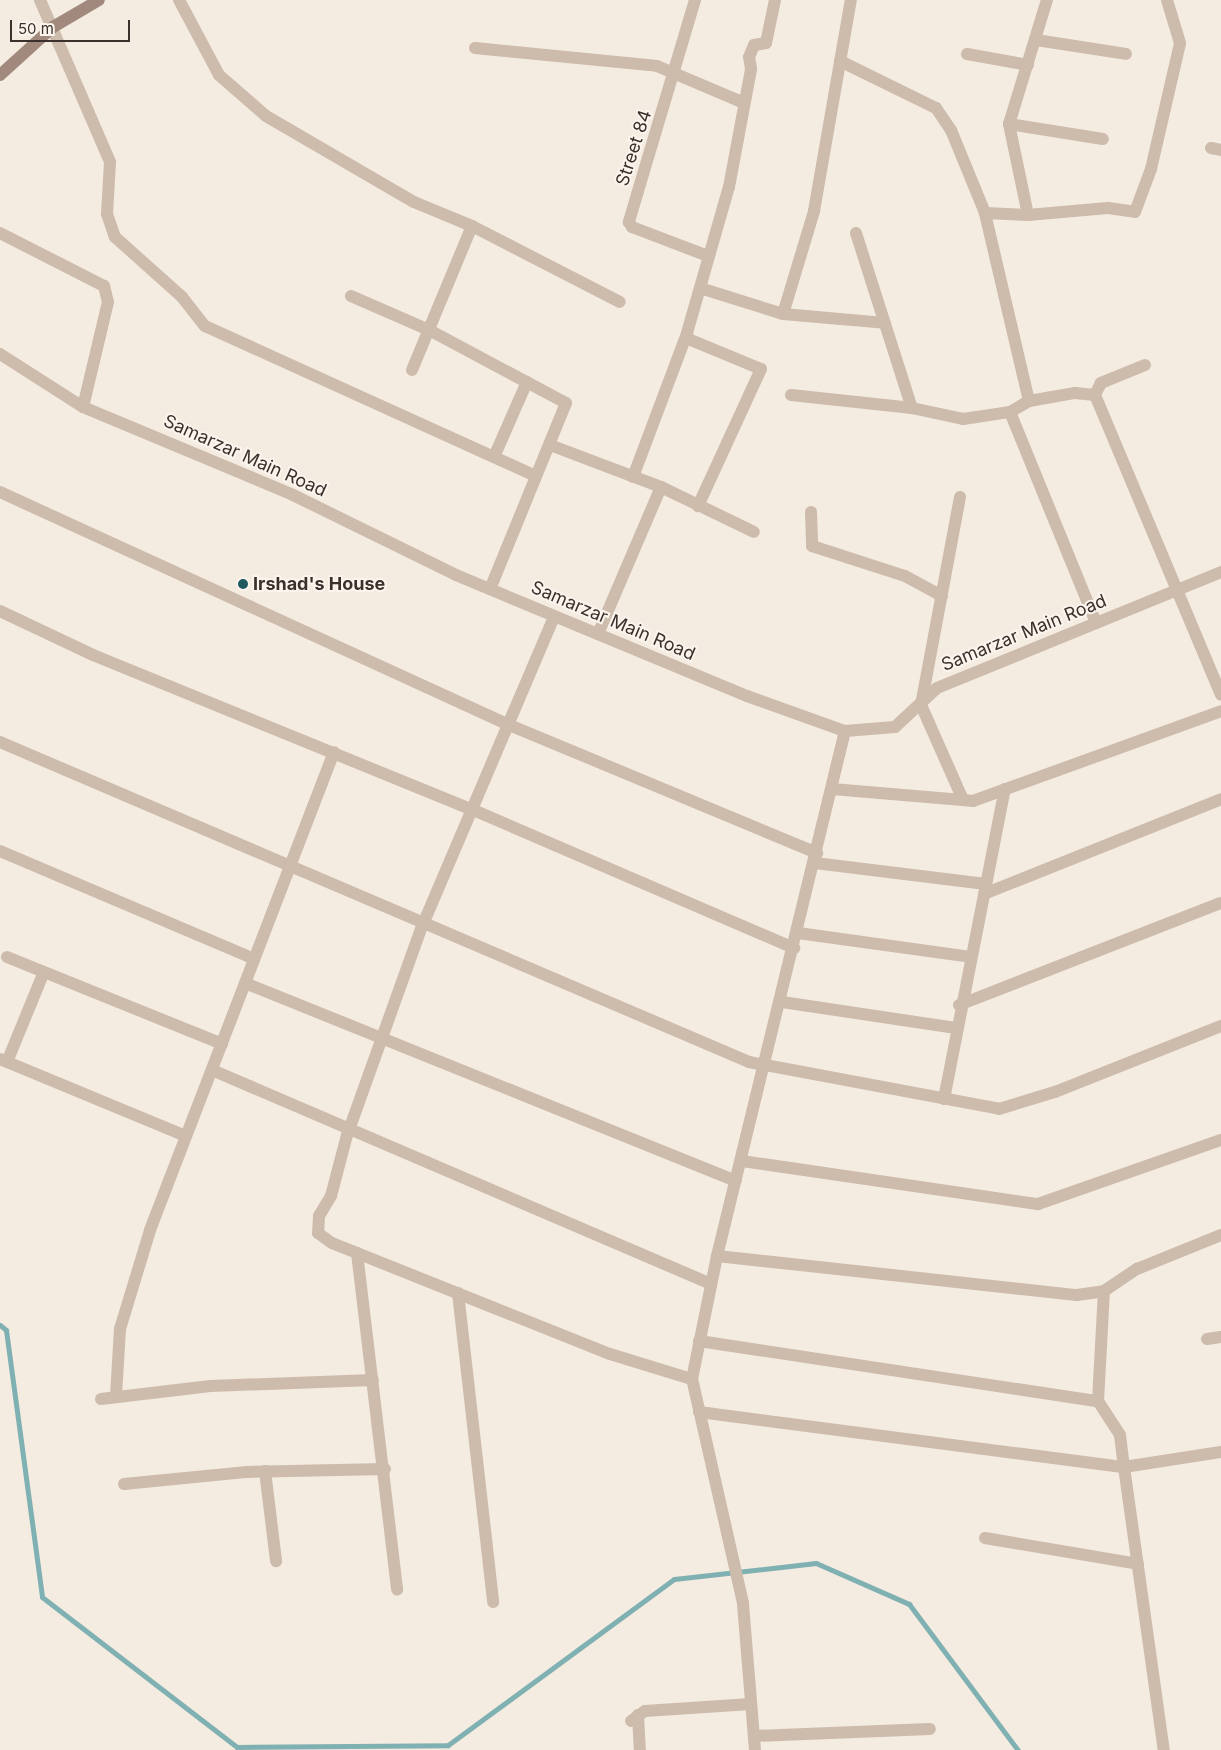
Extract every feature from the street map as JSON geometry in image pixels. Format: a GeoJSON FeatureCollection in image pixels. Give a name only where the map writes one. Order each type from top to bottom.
{"type":"FeatureCollection","features":[{"type":"Feature","properties":{"kind":"main road"},"geometry":{"type":"LineString","coordinates":[[0,76],[53,27],[99,0]]}},
{"type":"Feature","properties":{"kind":"street"},"geometry":{"type":"LineString","coordinates":[[40,0],[110,162],[107,214],[115,237],[182,297],[205,326],[536,476]]}},
{"type":"Feature","properties":{"kind":"street"},"geometry":{"type":"LineString","coordinates":[[179,0],[219,74],[266,116],[414,202],[472,226],[620,302]]}},
{"type":"Feature","properties":{"kind":"street","name":"Street 84"},"geometry":{"type":"LineString","coordinates":[[695,0],[677,73],[629,222],[632,227],[708,256]]}},
{"type":"Feature","properties":{"kind":"street"},"geometry":{"type":"LineString","coordinates":[[633,477],[686,338],[728,186],[744,103],[749,57],[754,45],[766,43],[775,0]]}},
{"type":"Feature","properties":{"kind":"street"},"geometry":{"type":"LineString","coordinates":[[783,314],[814,210],[850,0]]}},
{"type":"Feature","properties":{"kind":"street"},"geometry":{"type":"LineString","coordinates":[[1028,215],[1009,124],[1047,0]]}},
{"type":"Feature","properties":{"kind":"street"},"geometry":{"type":"LineString","coordinates":[[985,213],[1028,215],[1108,208],[1135,212],[1150,169],[1180,43],[1167,0]]}},
{"type":"Feature","properties":{"kind":"street"},"geometry":{"type":"LineString","coordinates":[[1036,40],[1126,54]]}},
{"type":"Feature","properties":{"kind":"street"},"geometry":{"type":"LineString","coordinates":[[474,48],[658,66],[744,103]]}},
{"type":"Feature","properties":{"kind":"street"},"geometry":{"type":"LineString","coordinates":[[967,54],[1028,65]]}},
{"type":"Feature","properties":{"kind":"street"},"geometry":{"type":"LineString","coordinates":[[840,61],[936,108],[952,130],[985,213],[1029,401]]}},
{"type":"Feature","properties":{"kind":"street"},"geometry":{"type":"LineString","coordinates":[[1009,124],[1103,139]]}},
{"type":"Feature","properties":{"kind":"street"},"geometry":{"type":"LineString","coordinates":[[412,370],[431,331],[472,226]]}},
{"type":"Feature","properties":{"kind":"street"},"geometry":{"type":"LineString","coordinates":[[0,233],[104,286],[108,302],[83,407]]}},
{"type":"Feature","properties":{"kind":"street"},"geometry":{"type":"LineString","coordinates":[[856,233],[912,408]]}},
{"type":"Feature","properties":{"kind":"street"},"geometry":{"type":"LineString","coordinates":[[700,288],[783,314],[885,324]]}},
{"type":"Feature","properties":{"kind":"street"},"geometry":{"type":"LineString","coordinates":[[352,296],[431,331],[566,403],[490,589]]}},
{"type":"Feature","properties":{"kind":"street"},"geometry":{"type":"LineString","coordinates":[[686,338],[761,369],[698,506]]}},
{"type":"Feature","properties":{"kind":"street","name":"Samarzar Main Road"},"geometry":{"type":"LineString","coordinates":[[0,354],[83,407],[294,495],[490,589],[554,617],[845,732],[895,727],[937,688],[1096,623],[1177,586],[1221,572]]}},
{"type":"Feature","properties":{"kind":"street"},"geometry":{"type":"LineString","coordinates":[[1145,365],[1101,383],[1095,395],[1177,586],[1221,695]]}},
{"type":"Feature","properties":{"kind":"street"},"geometry":{"type":"LineString","coordinates":[[494,457],[527,382]]}},
{"type":"Feature","properties":{"kind":"street"},"geometry":{"type":"LineString","coordinates":[[791,395],[912,408],[963,419],[1010,412],[1029,401],[1075,393],[1095,395]]}},
{"type":"Feature","properties":{"kind":"street"},"geometry":{"type":"LineString","coordinates":[[1010,412],[1096,623]]}},
{"type":"Feature","properties":{"kind":"street"},"geometry":{"type":"LineString","coordinates":[[550,445],[661,487],[754,532]]}},
{"type":"Feature","properties":{"kind":"street"},"geometry":{"type":"LineString","coordinates":[[598,634],[661,487]]}},
{"type":"Feature","properties":{"kind":"street"},"geometry":{"type":"LineString","coordinates":[[0,492],[507,724],[816,858],[985,889],[1221,798]]}},
{"type":"Feature","properties":{"kind":"street"},"geometry":{"type":"LineString","coordinates":[[960,497],[920,705],[963,800]]}},
{"type":"Feature","properties":{"kind":"street"},"geometry":{"type":"LineString","coordinates":[[812,512],[812,546],[905,576],[942,596]]}},
{"type":"Feature","properties":{"kind":"street"},"geometry":{"type":"LineString","coordinates":[[0,611],[94,655],[471,809],[794,948]]}},
{"type":"Feature","properties":{"kind":"street"},"geometry":{"type":"LineString","coordinates":[[554,617],[422,926],[349,1128],[331,1196],[319,1216],[318,1233],[357,1253],[610,1354],[692,1379]]}},
{"type":"Feature","properties":{"kind":"street"},"geometry":{"type":"LineString","coordinates":[[832,789],[963,800],[1005,789],[1221,711]]}},
{"type":"Feature","properties":{"kind":"street"},"geometry":{"type":"LineString","coordinates":[[755,1750],[743,1604],[731,1535],[692,1379],[717,1256],[767,1066],[845,732]]}},
{"type":"Feature","properties":{"kind":"street"},"geometry":{"type":"LineString","coordinates":[[0,742],[293,864],[422,926],[749,1062],[999,1109],[1054,1092],[1221,1026]]}},
{"type":"Feature","properties":{"kind":"street"},"geometry":{"type":"LineString","coordinates":[[116,1396],[126,1305],[186,1136],[254,959],[293,864],[334,752]]}},
{"type":"Feature","properties":{"kind":"street"},"geometry":{"type":"LineString","coordinates":[[944,1099],[959,1005],[1005,789]]}},
{"type":"Feature","properties":{"kind":"street"},"geometry":{"type":"LineString","coordinates":[[0,851],[254,959]]}},
{"type":"Feature","properties":{"kind":"street"},"geometry":{"type":"LineString","coordinates":[[959,1005],[1221,903]]}},
{"type":"Feature","properties":{"kind":"street"},"geometry":{"type":"LineString","coordinates":[[798,933],[970,957]]}},
{"type":"Feature","properties":{"kind":"street"},"geometry":{"type":"LineString","coordinates":[[7,957],[222,1044]]}},
{"type":"Feature","properties":{"kind":"street"},"geometry":{"type":"LineString","coordinates":[[44,972],[4,1061],[186,1136]]}},
{"type":"Feature","properties":{"kind":"street"},"geometry":{"type":"LineString","coordinates":[[245,983],[383,1035],[736,1181]]}},
{"type":"Feature","properties":{"kind":"street"},"geometry":{"type":"LineString","coordinates":[[782,1002],[956,1028]]}},
{"type":"Feature","properties":{"kind":"street"},"geometry":{"type":"LineString","coordinates":[[212,1070],[711,1284]]}},
{"type":"Feature","properties":{"kind":"street"},"geometry":{"type":"LineString","coordinates":[[742,1161],[1038,1204],[1221,1140]]}},
{"type":"Feature","properties":{"kind":"street"},"geometry":{"type":"LineString","coordinates":[[717,1256],[1077,1295],[1104,1291],[1137,1269],[1221,1235]]}},
{"type":"Feature","properties":{"kind":"street"},"geometry":{"type":"LineString","coordinates":[[357,1253],[398,1590]]}},
{"type":"Feature","properties":{"kind":"street"},"geometry":{"type":"LineString","coordinates":[[1104,1291],[1098,1401],[1120,1435],[1164,1750]]}},
{"type":"Feature","properties":{"kind":"street"},"geometry":{"type":"LineString","coordinates":[[458,1293],[493,1602]]}},
{"type":"Feature","properties":{"kind":"street"},"geometry":{"type":"LineString","coordinates":[[1207,1339],[1221,1337]]}},
{"type":"Feature","properties":{"kind":"street"},"geometry":{"type":"LineString","coordinates":[[699,1341],[1098,1401]]}},
{"type":"Feature","properties":{"kind":"street"},"geometry":{"type":"LineString","coordinates":[[101,1399],[210,1386],[373,1380]]}},
{"type":"Feature","properties":{"kind":"street"},"geometry":{"type":"LineString","coordinates":[[699,1412],[1124,1468],[1221,1452]]}},
{"type":"Feature","properties":{"kind":"street"},"geometry":{"type":"LineString","coordinates":[[124,1484],[265,1472],[384,1469]]}},
{"type":"Feature","properties":{"kind":"street"},"geometry":{"type":"LineString","coordinates":[[265,1472],[276,1560]]}},
{"type":"Feature","properties":{"kind":"street"},"geometry":{"type":"LineString","coordinates":[[985,1538],[1138,1564]]}},
{"type":"Feature","properties":{"kind":"street"},"geometry":{"type":"LineString","coordinates":[[640,1750],[634,1718],[644,1711],[751,1704]]}},
{"type":"Feature","properties":{"kind":"street"},"geometry":{"type":"LineString","coordinates":[[754,1736],[930,1729]]}},
{"type":"Feature","properties":{"kind":"waterway"},"geometry":{"type":"LineString","coordinates":[[0,1325],[6,1330],[42,1597],[237,1747],[448,1745],[674,1579],[816,1563],[909,1604],[1018,1750]]}},
{"type":"Feature","properties":{"kind":"place","name":"Irshad's House"},"geometry":{"type":"Point","coordinates":[243,584]}}]}
